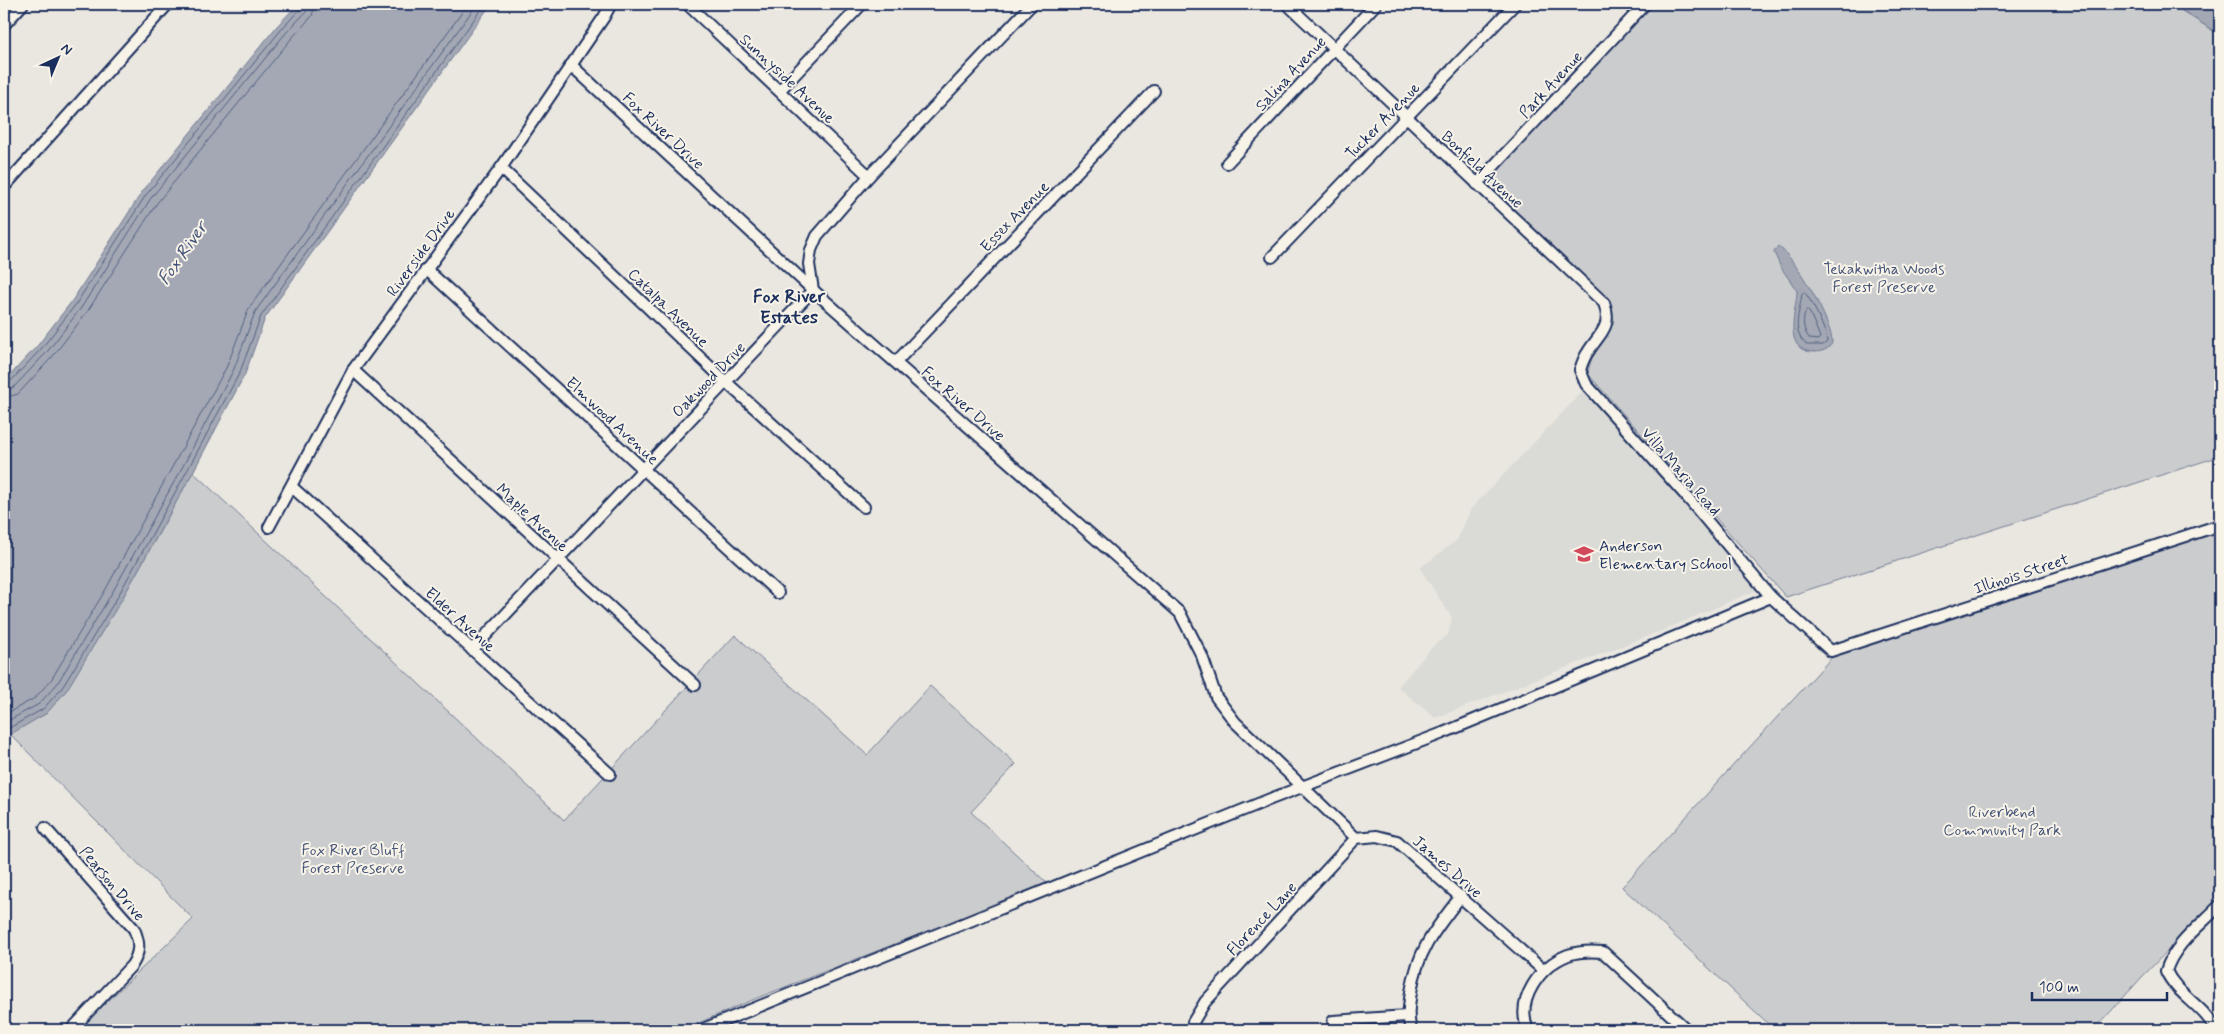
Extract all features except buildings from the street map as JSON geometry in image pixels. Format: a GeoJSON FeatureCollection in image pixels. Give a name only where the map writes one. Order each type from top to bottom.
{"type":"FeatureCollection","features":[{"type":"Feature","properties":{"kind":"street"},"geometry":{"type":"LineString","coordinates":[[4,25],[23,4]]}},
{"type":"Feature","properties":{"kind":"street"},"geometry":{"type":"LineString","coordinates":[[4,187],[168,4]]}},
{"type":"Feature","properties":{"kind":"street","name":"Riverside Drive"},"geometry":{"type":"LineString","coordinates":[[269,527],[353,370],[501,168],[604,17],[610,4]]}},
{"type":"Feature","properties":{"kind":"street","name":"Sunnyside Avenue"},"geometry":{"type":"LineString","coordinates":[[686,4],[780,90],[869,176]]}},
{"type":"Feature","properties":{"kind":"street"},"geometry":{"type":"LineString","coordinates":[[780,90],[862,4]]}},
{"type":"Feature","properties":{"kind":"street"},"geometry":{"type":"LineString","coordinates":[[813,290],[809,264],[811,250],[817,236],[869,176],[1032,4]]}},
{"type":"Feature","properties":{"kind":"street","name":"Bonfield Avenue"},"geometry":{"type":"LineString","coordinates":[[1287,4],[1604,303],[1608,313],[1607,324],[1587,353],[1580,370]]}},
{"type":"Feature","properties":{"kind":"street","name":"Salina Avenue"},"geometry":{"type":"LineString","coordinates":[[1227,162],[1376,4]]}},
{"type":"Feature","properties":{"kind":"street","name":"Tucker Avenue"},"geometry":{"type":"LineString","coordinates":[[1272,257],[1515,4]]}},
{"type":"Feature","properties":{"kind":"street","name":"Park Avenue"},"geometry":{"type":"LineString","coordinates":[[1477,184],[1646,4]]}},
{"type":"Feature","properties":{"kind":"street","name":"Fox River Drive"},"geometry":{"type":"LineString","coordinates":[[571,65],[813,290],[1180,614],[1202,656],[1216,697],[1234,722],[1303,786]]}},
{"type":"Feature","properties":{"kind":"street","name":"Essex Avenue"},"geometry":{"type":"LineString","coordinates":[[896,362],[1154,91]]}},
{"type":"Feature","properties":{"kind":"street","name":"Catalpa Avenue"},"geometry":{"type":"LineString","coordinates":[[501,168],[726,382],[864,507]]}},
{"type":"Feature","properties":{"kind":"street","name":"Elmwood Avenue"},"geometry":{"type":"LineString","coordinates":[[426,269],[778,594]]}},
{"type":"Feature","properties":{"kind":"street","name":"Oakwood Drive"},"geometry":{"type":"LineString","coordinates":[[472,650],[813,290]]}},
{"type":"Feature","properties":{"kind":"street","name":"Maple Avenue"},"geometry":{"type":"LineString","coordinates":[[353,370],[558,561],[695,684]]}},
{"type":"Feature","properties":{"kind":"street","name":"Villa Maria Road"},"geometry":{"type":"LineString","coordinates":[[1580,370],[1586,384],[1687,497],[1771,597],[1831,651]]}},
{"type":"Feature","properties":{"kind":"street","name":"Elder Avenue"},"geometry":{"type":"LineString","coordinates":[[292,487],[610,774]]}},
{"type":"Feature","properties":{"kind":"street","name":"Illinois Street"},"geometry":{"type":"LineString","coordinates":[[1831,651],[2220,524]]}},
{"type":"Feature","properties":{"kind":"street"},"geometry":{"type":"LineString","coordinates":[[701,1030],[1303,786],[1443,733],[1771,597]]}},
{"type":"Feature","properties":{"kind":"street"},"geometry":{"type":"LineString","coordinates":[[1303,786],[1356,838]]}},
{"type":"Feature","properties":{"kind":"street","name":"Pearson Drive"},"geometry":{"type":"LineString","coordinates":[[45,828],[134,929],[139,944],[137,958],[132,965],[71,1030]]}},
{"type":"Feature","properties":{"kind":"street","name":"James Drive"},"geometry":{"type":"LineString","coordinates":[[1356,838],[1377,836],[1397,841],[1543,970]]}},
{"type":"Feature","properties":{"kind":"street","name":"Florence Lane"},"geometry":{"type":"LineString","coordinates":[[1194,1026],[1205,1002],[1356,838]]}},
{"type":"Feature","properties":{"kind":"street"},"geometry":{"type":"LineString","coordinates":[[1411,1030],[1407,1016],[1415,968],[1432,934],[1461,896]]}},
{"type":"Feature","properties":{"kind":"street"},"geometry":{"type":"LineString","coordinates":[[2216,1030],[2211,1020],[2171,981],[2166,971],[2169,960],[2177,948],[2220,906]]}},
{"type":"Feature","properties":{"kind":"street"},"geometry":{"type":"LineString","coordinates":[[1528,1030],[1524,1002],[1543,970],[1567,955],[1585,951],[1603,952],[1687,1030]]}},
{"type":"Feature","properties":{"kind":"street"},"geometry":{"type":"LineString","coordinates":[[1333,1021],[1407,1016]]}},
{"type":"Feature","properties":{"kind":"shaded area","name":"Anderson Elementary School"},"geometry":{"type":"Polygon","coordinates":[[[1583,391],[1759,589],[1666,629],[1435,718],[1398,687],[1434,645],[1448,635],[1452,618],[1420,568],[1457,540],[1471,509],[1583,391]]]}},
{"type":"Feature","properties":{"kind":"green space","name":"Tekakwitha Woods Forest Preserve"},"geometry":{"type":"Polygon","coordinates":[[[1653,4],[2171,4],[2220,35],[2220,456],[1786,597],[1588,374],[1590,363],[1612,319],[1607,298],[1504,202],[1494,187],[1494,178],[1498,169],[1653,4]]]}},
{"type":"Feature","properties":{"kind":"green space","name":"Fox River Bluff Forest Preserve"},"geometry":{"type":"Polygon","coordinates":[[[193,472],[564,820],[735,635],[867,755],[930,686],[1016,764],[971,812],[1048,884],[757,998],[682,1030],[78,1030],[193,919],[9,733],[47,713],[122,599],[193,472]]]}},
{"type":"Feature","properties":{"kind":"green space","name":"Riverbend Community Park"},"geometry":{"type":"Polygon","coordinates":[[[2220,529],[2220,897],[2142,977],[2094,1030],[1775,1030],[1622,887],[1834,655],[2220,529]]]}},
{"type":"Feature","properties":{"kind":"water","name":"Fox River"},"geometry":{"type":"Polygon","coordinates":[[[298,4],[491,4],[265,318],[245,374],[193,472],[122,599],[66,691],[47,713],[4,738],[4,382],[38,345],[72,301],[142,192],[277,26],[298,4]]]}},
{"type":"Feature","properties":{"kind":"water"},"geometry":{"type":"Polygon","coordinates":[[[2172,4],[2220,4],[2220,35],[2172,4]]]}},
{"type":"Feature","properties":{"kind":"water"},"geometry":{"type":"Polygon","coordinates":[[[1778,246],[1786,253],[1803,277],[1827,321],[1832,343],[1825,350],[1816,352],[1805,350],[1798,345],[1794,338],[1793,329],[1797,291],[1780,266],[1774,252],[1778,246]]]}},
{"type":"Feature","properties":{"kind":"place","name":"Anderson Elementary School"},"geometry":{"type":"Point","coordinates":[1584,554]}},
{"type":"Feature","properties":{"kind":"district","name":"Fox River Estates"},"geometry":{"type":"Point","coordinates":[789,306]}}]}
